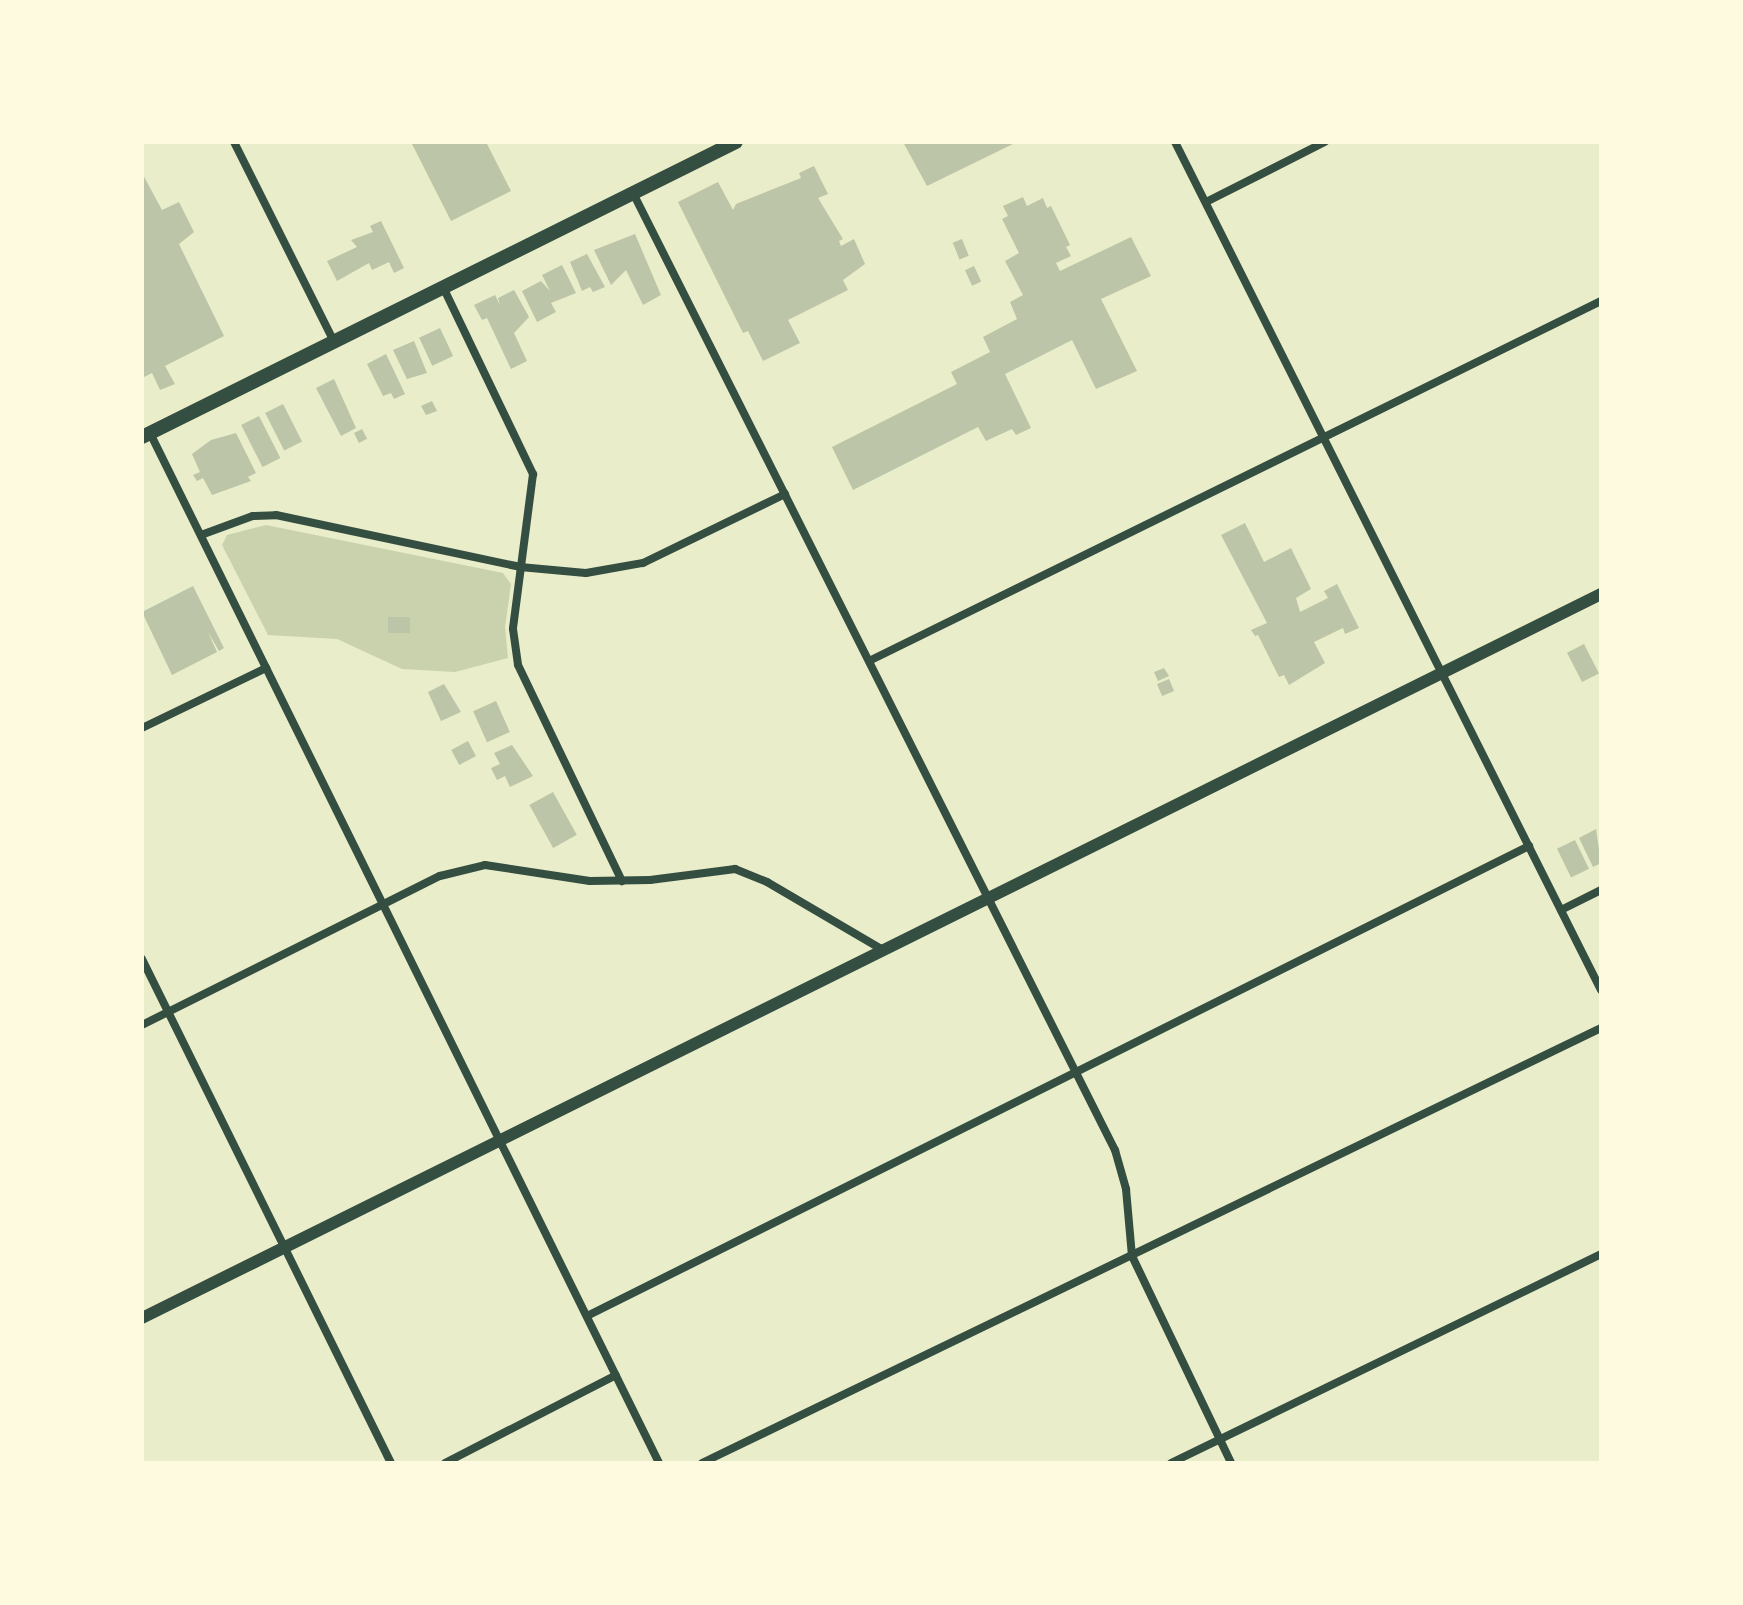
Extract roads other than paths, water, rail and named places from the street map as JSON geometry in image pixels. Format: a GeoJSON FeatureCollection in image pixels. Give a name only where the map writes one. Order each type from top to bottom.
{"type":"FeatureCollection","features":[{"type":"Feature","properties":{"kind":"main road"},"geometry":{"type":"LineString","coordinates":[[146,435],[736,142]]}},
{"type":"Feature","properties":{"kind":"street"},"geometry":{"type":"LineString","coordinates":[[234,142],[334,342]]}},
{"type":"Feature","properties":{"kind":"street"},"geometry":{"type":"LineString","coordinates":[[1175,142],[1601,990]]}},
{"type":"Feature","properties":{"kind":"street"},"geometry":{"type":"LineString","coordinates":[[1206,202],[1325,142]]}},
{"type":"Feature","properties":{"kind":"street"},"geometry":{"type":"LineString","coordinates":[[633,193],[1120,1162],[1132,1256],[1231,1463]]}},
{"type":"Feature","properties":{"kind":"street"},"geometry":{"type":"LineString","coordinates":[[443,287],[533,474],[513,629],[518,665],[622,881]]}},
{"type":"Feature","properties":{"kind":"street"},"geometry":{"type":"LineString","coordinates":[[869,661],[1601,301]]}},
{"type":"Feature","properties":{"kind":"street"},"geometry":{"type":"LineString","coordinates":[[146,435],[201,535],[659,1463]]}},
{"type":"Feature","properties":{"kind":"street"},"geometry":{"type":"LineString","coordinates":[[201,535],[253,516],[276,515],[520,567],[586,573],[643,563],[785,494]]}},
{"type":"Feature","properties":{"kind":"street"},"geometry":{"type":"LineString","coordinates":[[142,1318],[1601,594]]}},
{"type":"Feature","properties":{"kind":"street"},"geometry":{"type":"LineString","coordinates":[[142,728],[266,668]]}},
{"type":"Feature","properties":{"kind":"street"},"geometry":{"type":"LineString","coordinates":[[587,1316],[1529,846]]}},
{"type":"Feature","properties":{"kind":"street"},"geometry":{"type":"LineString","coordinates":[[142,1025],[447,873],[485,865],[622,881],[735,869],[767,882],[883,950]]}},
{"type":"Feature","properties":{"kind":"street"},"geometry":{"type":"LineString","coordinates":[[1561,910],[1601,890]]}},
{"type":"Feature","properties":{"kind":"street"},"geometry":{"type":"LineString","coordinates":[[142,959],[391,1463]]}},
{"type":"Feature","properties":{"kind":"street"},"geometry":{"type":"LineString","coordinates":[[702,1463],[1601,1028]]}},
{"type":"Feature","properties":{"kind":"street"},"geometry":{"type":"LineString","coordinates":[[1171,1463],[1601,1254]]}},
{"type":"Feature","properties":{"kind":"street"},"geometry":{"type":"LineString","coordinates":[[445,1463],[616,1375]]}}]}
